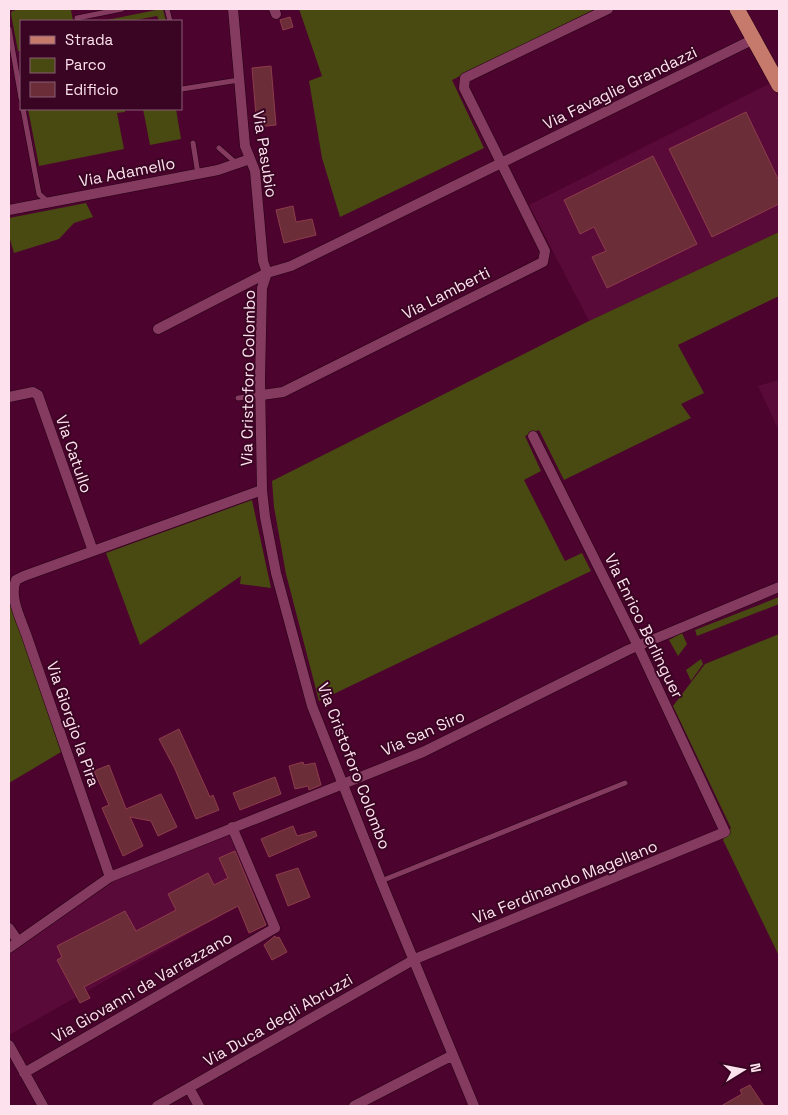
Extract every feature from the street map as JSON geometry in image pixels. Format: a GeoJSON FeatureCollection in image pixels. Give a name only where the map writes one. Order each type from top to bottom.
{"type":"FeatureCollection","features":[{"type":"Feature","properties":{"kind":"main road"},"geometry":{"type":"LineString","coordinates":[[737,9],[779,85]]}},
{"type":"Feature","properties":{"kind":"street","name":"Via Pasubio"},"geometry":{"type":"LineString","coordinates":[[234,9],[245,146],[255,171],[263,261],[267,273]]}},
{"type":"Feature","properties":{"kind":"street"},"geometry":{"type":"LineString","coordinates":[[500,163],[464,88],[465,78],[608,9]]}},
{"type":"Feature","properties":{"kind":"street","name":"Via Favaglie Grandazzi"},"geometry":{"type":"LineString","coordinates":[[158,330],[267,273],[291,266],[754,39]]}},
{"type":"Feature","properties":{"kind":"street","name":"Via Adamello"},"geometry":{"type":"LineString","coordinates":[[9,210],[218,170],[250,159]]}},
{"type":"Feature","properties":{"kind":"street","name":"Via Lamberti"},"geometry":{"type":"LineString","coordinates":[[262,396],[283,392],[543,262],[545,251],[500,163]]}},
{"type":"Feature","properties":{"kind":"street","name":"Via Cristoforo Colombo"},"geometry":{"type":"LineString","coordinates":[[267,273],[262,288],[260,379],[262,396],[262,490],[265,517],[276,573],[312,706],[381,881],[453,1055],[471,1105]]}},
{"type":"Feature","properties":{"kind":"street","name":"Via Catullo"},"geometry":{"type":"LineString","coordinates":[[9,397],[33,392],[38,395],[93,551]]}},
{"type":"Feature","properties":{"kind":"street","name":"Via Enrico Berlinguer"},"geometry":{"type":"LineString","coordinates":[[533,436],[638,646],[725,832]]}},
{"type":"Feature","properties":{"kind":"street"},"geometry":{"type":"LineString","coordinates":[[93,551],[262,490]]}},
{"type":"Feature","properties":{"kind":"street","name":"Via Giorgio la Pira"},"geometry":{"type":"LineString","coordinates":[[93,551],[16,580],[13,595],[110,876]]}},
{"type":"Feature","properties":{"kind":"street","name":"Via San Siro"},"geometry":{"type":"LineString","coordinates":[[9,948],[110,876],[423,752],[638,646],[779,588]]}},
{"type":"Feature","properties":{"kind":"street","name":"Via Giovanni da Varrazzano"},"geometry":{"type":"LineString","coordinates":[[24,1073],[275,928],[232,827]]}},
{"type":"Feature","properties":{"kind":"street","name":"Via Ferdinando Magellano"},"geometry":{"type":"LineString","coordinates":[[415,960],[725,832]]}},
{"type":"Feature","properties":{"kind":"street"},"geometry":{"type":"LineString","coordinates":[[9,928],[18,942]]}},
{"type":"Feature","properties":{"kind":"street","name":"Via Duca degli Abruzzi"},"geometry":{"type":"LineString","coordinates":[[157,1106],[415,960]]}},
{"type":"Feature","properties":{"kind":"street"},"geometry":{"type":"LineString","coordinates":[[9,1046],[43,1106]]}},
{"type":"Feature","properties":{"kind":"street"},"geometry":{"type":"LineString","coordinates":[[354,1106],[453,1055]]}},
{"type":"Feature","properties":{"kind":"street"},"geometry":{"type":"LineString","coordinates":[[189,1088],[199,1106]]}},
{"type":"Feature","properties":{"kind":"lane"},"geometry":{"type":"LineString","coordinates":[[77,18],[122,9]]}},
{"type":"Feature","properties":{"kind":"lane"},"geometry":{"type":"LineString","coordinates":[[9,30],[20,92]]}},
{"type":"Feature","properties":{"kind":"lane"},"geometry":{"type":"LineString","coordinates":[[182,89],[239,80]]}},
{"type":"Feature","properties":{"kind":"lane"},"geometry":{"type":"LineString","coordinates":[[23,110],[38,194],[50,202]]}},
{"type":"Feature","properties":{"kind":"lane"},"geometry":{"type":"LineString","coordinates":[[193,143],[198,174]]}},
{"type":"Feature","properties":{"kind":"lane"},"geometry":{"type":"LineString","coordinates":[[219,148],[236,164]]}},
{"type":"Feature","properties":{"kind":"lane"},"geometry":{"type":"LineString","coordinates":[[238,398],[262,396]]}},
{"type":"Feature","properties":{"kind":"lane"},"geometry":{"type":"LineString","coordinates":[[381,881],[624,783]]}},
{"type":"Feature","properties":{"kind":"shaded area"},"geometry":{"type":"Polygon","coordinates":[[[771,83],[779,98],[779,232],[589,321],[529,205],[771,83]]]}},
{"type":"Feature","properties":{"kind":"shaded area"},"geometry":{"type":"Polygon","coordinates":[[[779,380],[779,431],[758,386],[779,380]]]}},
{"type":"Feature","properties":{"kind":"shaded area"},"geometry":{"type":"Polygon","coordinates":[[[230,832],[258,895],[9,1035],[9,954],[111,879],[230,832]]]}},
{"type":"Feature","properties":{"kind":"green space"},"geometry":{"type":"Polygon","coordinates":[[[21,9],[77,9],[71,10],[73,20],[20,20],[20,51],[18,51],[12,11],[21,9]]]}},
{"type":"Feature","properties":{"kind":"green space"},"geometry":{"type":"Polygon","coordinates":[[[163,9],[166,20],[159,20],[157,16],[135,20],[107,20],[163,9]]]}},
{"type":"Feature","properties":{"kind":"green space"},"geometry":{"type":"Polygon","coordinates":[[[299,9],[595,9],[452,80],[484,148],[340,217],[322,158],[309,81],[322,76],[299,9]]]}},
{"type":"Feature","properties":{"kind":"green space"},"geometry":{"type":"Polygon","coordinates":[[[28,110],[125,110],[125,112],[117,113],[124,149],[39,166],[28,110]]]}},
{"type":"Feature","properties":{"kind":"green space"},"geometry":{"type":"Polygon","coordinates":[[[143,110],[176,110],[181,139],[150,145],[143,110]]]}},
{"type":"Feature","properties":{"kind":"green space"},"geometry":{"type":"Polygon","coordinates":[[[86,203],[93,217],[74,223],[59,239],[14,253],[9,236],[9,218],[86,203]]]}},
{"type":"Feature","properties":{"kind":"green space"},"geometry":{"type":"Polygon","coordinates":[[[779,232],[779,296],[678,345],[704,393],[681,404],[691,418],[564,480],[539,430],[525,436],[541,471],[524,480],[565,561],[582,553],[591,571],[319,701],[286,574],[274,507],[272,481],[589,321],[779,232]]]}},
{"type":"Feature","properties":{"kind":"green space"},"geometry":{"type":"Polygon","coordinates":[[[252,500],[271,588],[240,584],[241,576],[140,645],[106,553],[252,500]]]}},
{"type":"Feature","properties":{"kind":"green space"},"geometry":{"type":"Polygon","coordinates":[[[779,597],[779,604],[697,636],[695,630],[779,597]]]}},
{"type":"Feature","properties":{"kind":"green space"},"geometry":{"type":"Polygon","coordinates":[[[9,599],[61,752],[9,783],[9,599]]]}},
{"type":"Feature","properties":{"kind":"green space"},"geometry":{"type":"Polygon","coordinates":[[[682,633],[687,644],[678,656],[669,640],[682,633]]]}},
{"type":"Feature","properties":{"kind":"green space"},"geometry":{"type":"Polygon","coordinates":[[[779,634],[779,956],[723,840],[731,828],[673,706],[705,664],[779,634]]]}},
{"type":"Feature","properties":{"kind":"green space"},"geometry":{"type":"Polygon","coordinates":[[[701,659],[703,664],[691,681],[686,670],[701,659]]]}},
{"type":"Feature","properties":{"kind":"building"},"geometry":{"type":"Polygon","coordinates":[[[290,17],[293,27],[283,30],[280,20],[290,17]]]}},
{"type":"Feature","properties":{"kind":"building"},"geometry":{"type":"Polygon","coordinates":[[[271,66],[276,125],[257,127],[252,68],[271,66]]]}},
{"type":"Feature","properties":{"kind":"building"},"geometry":{"type":"Polygon","coordinates":[[[746,112],[779,181],[779,204],[712,237],[669,149],[746,112]]]}},
{"type":"Feature","properties":{"kind":"building"},"geometry":{"type":"Polygon","coordinates":[[[653,156],[697,244],[607,288],[592,257],[606,251],[594,227],[580,234],[564,200],[653,156]]]}},
{"type":"Feature","properties":{"kind":"building"},"geometry":{"type":"Polygon","coordinates":[[[293,206],[296,222],[312,219],[316,235],[284,243],[276,210],[293,206]]]}},
{"type":"Feature","properties":{"kind":"building"},"geometry":{"type":"Polygon","coordinates":[[[179,729],[210,797],[213,795],[219,810],[196,819],[175,769],[159,739],[179,729]]]}},
{"type":"Feature","properties":{"kind":"building"},"geometry":{"type":"Polygon","coordinates":[[[303,762],[304,765],[315,763],[321,785],[309,790],[308,786],[295,789],[289,766],[303,762]]]}},
{"type":"Feature","properties":{"kind":"building"},"geometry":{"type":"Polygon","coordinates":[[[109,765],[126,809],[161,794],[177,827],[158,836],[151,821],[130,817],[143,846],[123,856],[102,808],[109,805],[94,771],[109,765]]]}},
{"type":"Feature","properties":{"kind":"building"},"geometry":{"type":"Polygon","coordinates":[[[275,777],[281,794],[240,810],[233,793],[275,777]]]}},
{"type":"Feature","properties":{"kind":"building"},"geometry":{"type":"Polygon","coordinates":[[[293,826],[297,836],[315,831],[317,836],[269,857],[261,839],[293,826]]]}},
{"type":"Feature","properties":{"kind":"building"},"geometry":{"type":"Polygon","coordinates":[[[235,851],[266,925],[249,933],[238,906],[84,987],[90,998],[80,1003],[57,960],[62,957],[57,946],[125,911],[136,931],[176,910],[168,894],[208,873],[214,885],[228,878],[219,858],[235,851]]]}},
{"type":"Feature","properties":{"kind":"building"},"geometry":{"type":"Polygon","coordinates":[[[298,868],[310,897],[288,906],[276,875],[298,868]]]}},
{"type":"Feature","properties":{"kind":"building"},"geometry":{"type":"Polygon","coordinates":[[[275,936],[276,938],[279,937],[287,952],[272,960],[264,945],[275,936]]]}},
{"type":"Feature","properties":{"kind":"building"},"geometry":{"type":"Polygon","coordinates":[[[750,1085],[764,1106],[721,1106],[742,1094],[740,1090],[750,1085]]]}}]}
